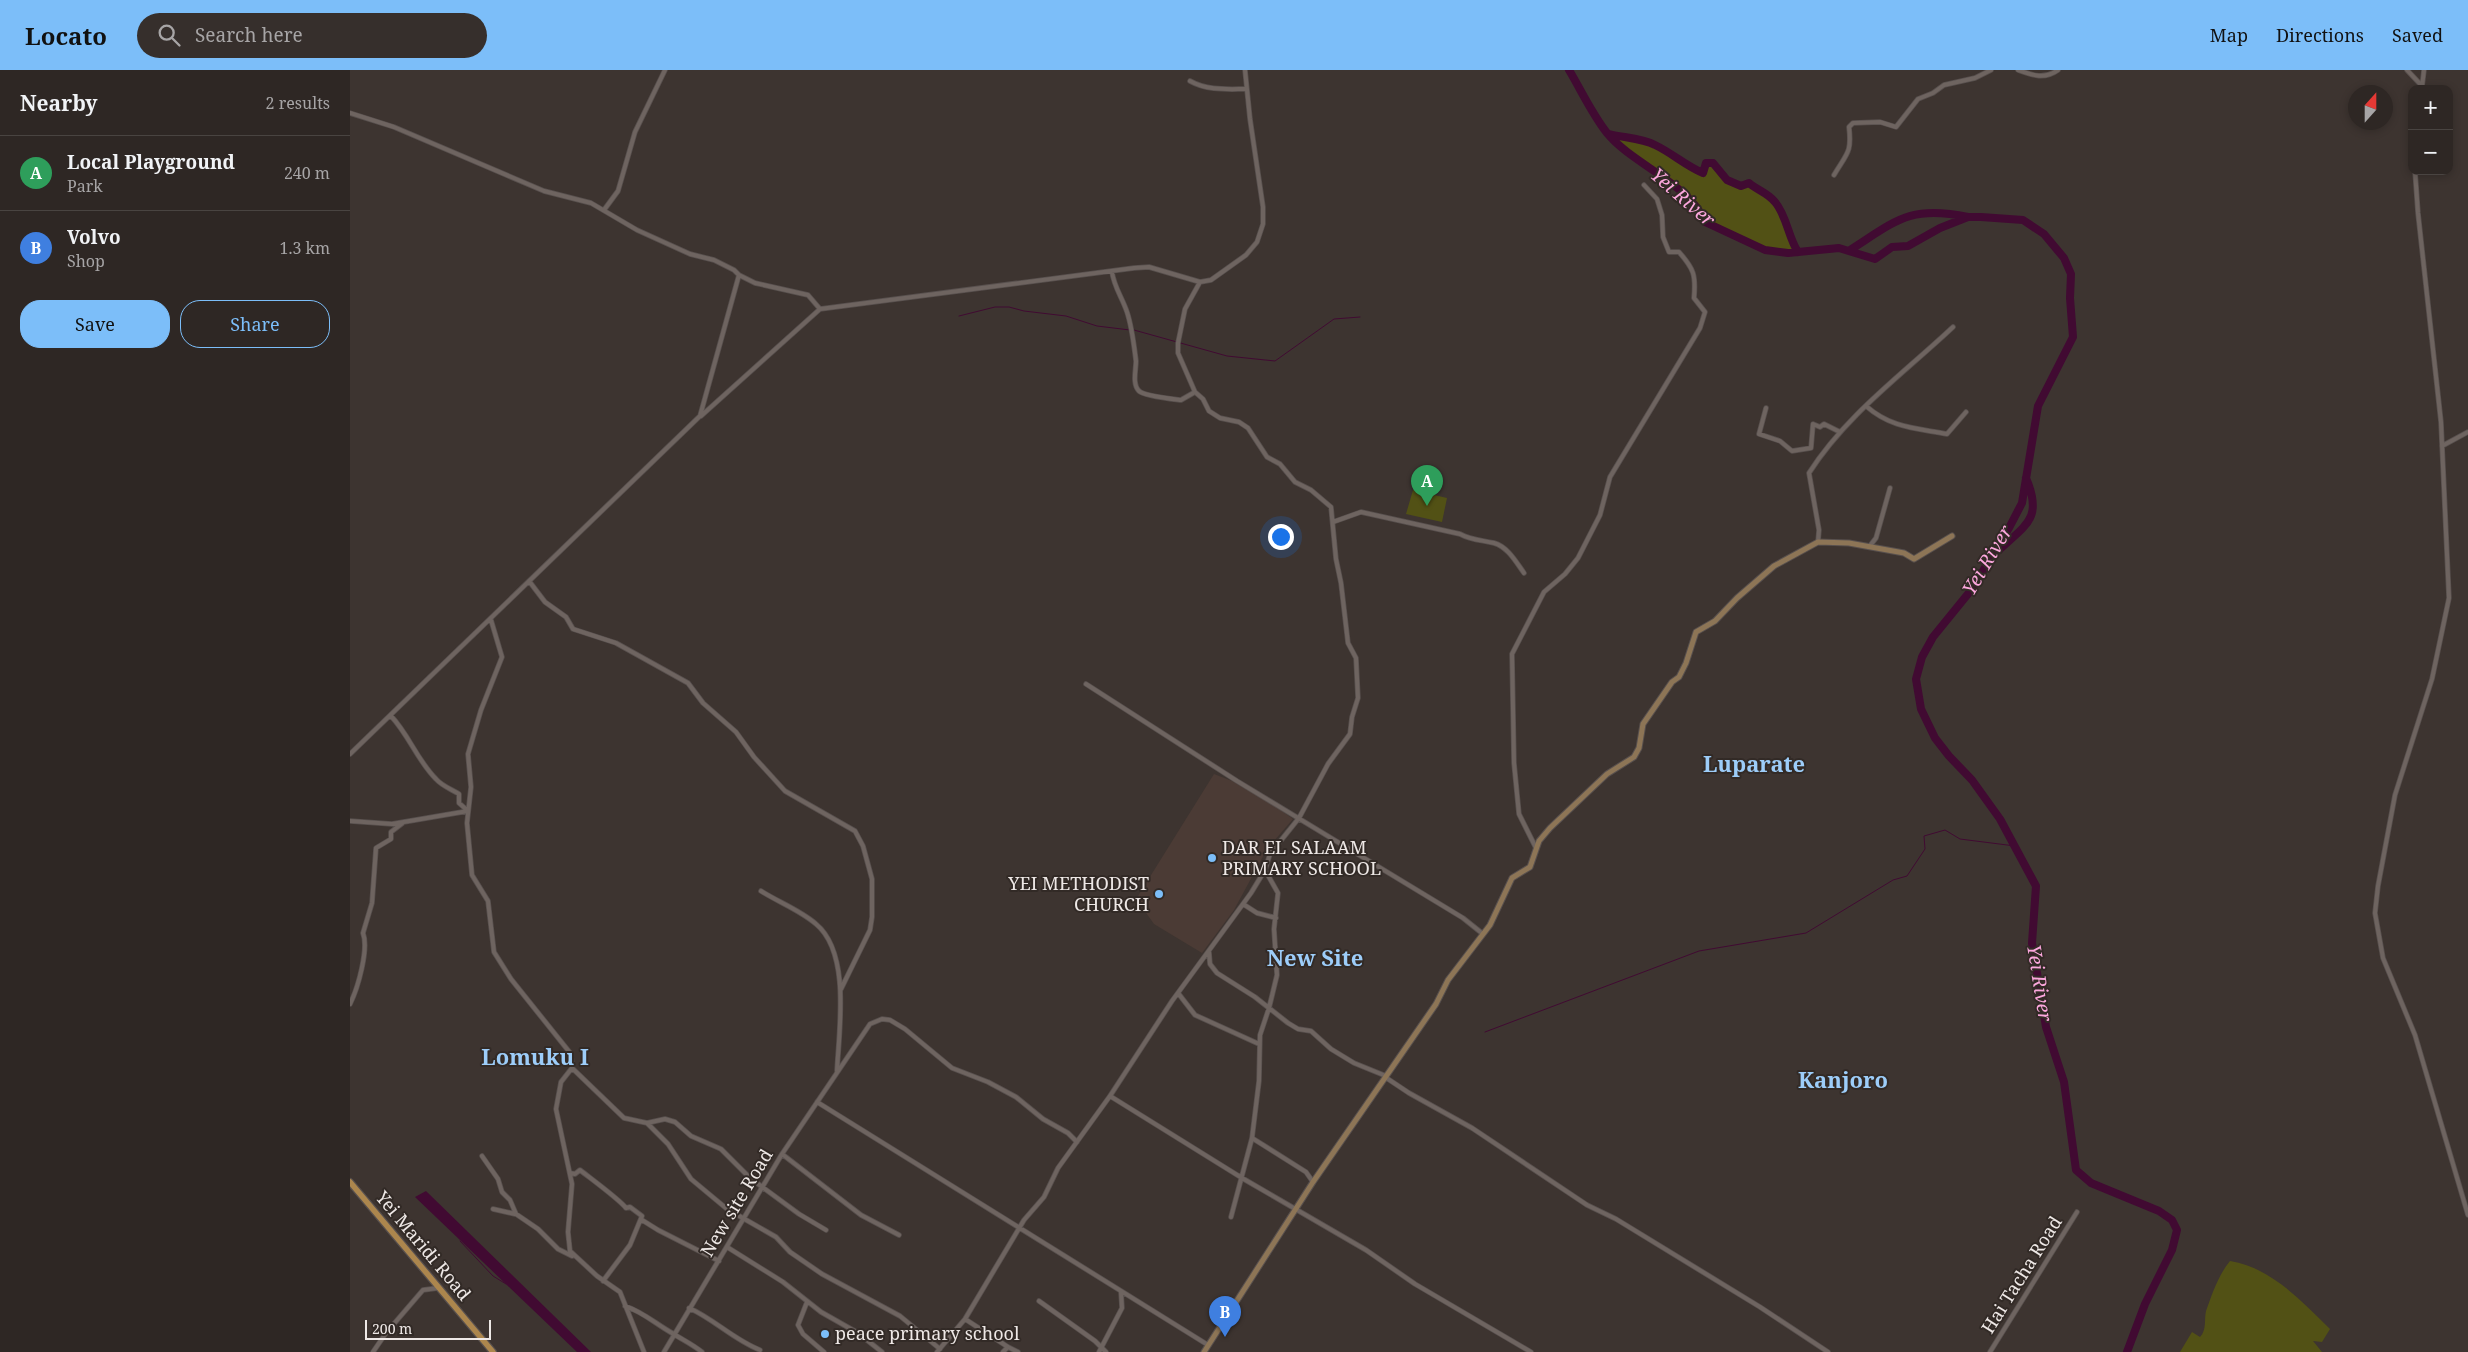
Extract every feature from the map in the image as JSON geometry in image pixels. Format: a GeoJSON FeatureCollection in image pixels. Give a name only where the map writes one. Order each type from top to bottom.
{"type":"FeatureCollection","features":[{"type":"Feature","properties":{"kind":"main road","name":"Yei Maridi Road"},"geometry":{"type":"LineString","coordinates":[[350,1182],[492,1352]]}},
{"type":"Feature","properties":{"kind":"street"},"geometry":{"type":"LineString","coordinates":[[604,210],[618,191],[635,132],[665,70]]}},
{"type":"Feature","properties":{"kind":"street"},"geometry":{"type":"LineString","coordinates":[[350,754],[491,620],[700,416],[820,309],[1149,267],[1200,282],[1211,280],[1246,255],[1257,242],[1261,233],[1263,207],[1245,70]]}},
{"type":"Feature","properties":{"kind":"street"},"geometry":{"type":"LineString","coordinates":[[1834,175],[1849,153],[1849,127],[1853,123],[1880,122],[1896,127],[1918,99],[1933,93],[1944,85],[1975,78],[1991,70]]}},
{"type":"Feature","properties":{"kind":"street"},"geometry":{"type":"LineString","coordinates":[[2018,70],[2037,77],[2048,75],[2058,70]]}},
{"type":"Feature","properties":{"kind":"street"},"geometry":{"type":"LineString","coordinates":[[2407,70],[2420,85]]}},
{"type":"Feature","properties":{"kind":"street"},"geometry":{"type":"LineString","coordinates":[[2422,85],[2424,70]]}},
{"type":"Feature","properties":{"kind":"street"},"geometry":{"type":"LineString","coordinates":[[1190,81],[1200,87],[1212,89],[1247,89]]}},
{"type":"Feature","properties":{"kind":"street"},"geometry":{"type":"LineString","coordinates":[[350,113],[394,127],[544,191],[591,203],[637,230],[690,254],[714,260],[755,283],[808,296],[820,309]]}},
{"type":"Feature","properties":{"kind":"street"},"geometry":{"type":"LineString","coordinates":[[2415,175],[2442,446],[2449,598],[2432,679],[2395,795],[2375,913],[2383,958],[2415,1034],[2468,1215]]}},
{"type":"Feature","properties":{"kind":"street"},"geometry":{"type":"LineString","coordinates":[[1536,848],[1519,814],[1514,763],[1512,654],[1544,592],[1565,574],[1578,558],[1602,509],[1610,477],[1700,328],[1705,312],[1694,298],[1696,278],[1688,262],[1678,252],[1669,252],[1663,237],[1662,215],[1657,199],[1644,185]]}},
{"type":"Feature","properties":{"kind":"street"},"geometry":{"type":"LineString","coordinates":[[1112,272],[1113,282],[1126,310],[1130,326],[1136,361],[1136,385],[1139,391],[1144,394],[1181,400],[1195,392]]}},
{"type":"Feature","properties":{"kind":"street"},"geometry":{"type":"LineString","coordinates":[[700,416],[739,275]]}},
{"type":"Feature","properties":{"kind":"street"},"geometry":{"type":"LineString","coordinates":[[646,1123],[668,1144],[691,1179],[727,1209],[776,1237],[790,1252],[822,1274],[900,1316],[938,1350],[965,1319],[1024,1220],[1044,1197],[1058,1168],[1110,1096],[1178,993],[1243,904],[1264,870],[1270,854],[1299,818],[1324,770],[1350,734],[1352,717],[1358,698],[1356,658],[1348,643],[1331,507],[1311,490],[1295,482],[1280,464],[1267,457],[1248,428],[1240,422],[1220,418],[1209,411],[1203,399],[1195,392],[1178,354],[1178,343],[1185,309],[1200,282]]}},
{"type":"Feature","properties":{"kind":"street"},"geometry":{"type":"LineString","coordinates":[[1818,542],[1819,530],[1809,473],[1840,432],[1953,327]]}},
{"type":"Feature","properties":{"kind":"street"},"geometry":{"type":"LineString","coordinates":[[1866,406],[1880,418],[1890,422],[1946,434],[1966,412]]}},
{"type":"Feature","properties":{"kind":"street"},"geometry":{"type":"LineString","coordinates":[[1766,408],[1759,434],[1780,441],[1792,451],[1811,448],[1813,424],[1820,427],[1824,424],[1840,432]]}},
{"type":"Feature","properties":{"kind":"street"},"geometry":{"type":"LineString","coordinates":[[2442,446],[2468,432]]}},
{"type":"Feature","properties":{"kind":"street"},"geometry":{"type":"LineString","coordinates":[[1869,547],[1876,538],[1890,488]]}},
{"type":"Feature","properties":{"kind":"street"},"geometry":{"type":"LineString","coordinates":[[1333,522],[1361,512],[1460,534],[1471,540],[1496,544],[1507,550],[1524,573]]}},
{"type":"Feature","properties":{"kind":"street"},"geometry":{"type":"LineString","coordinates":[[1204,1352],[1296,1207],[1436,1004],[1448,980],[1490,925],[1512,878],[1530,867],[1536,848],[1550,828],[1573,804],[1607,774],[1634,757],[1639,748],[1643,724],[1672,682],[1679,677],[1696,632],[1715,621],[1737,598],[1774,566],[1818,542],[1849,543],[1904,553],[1914,559],[1952,536]]}},
{"type":"Feature","properties":{"kind":"street"},"geometry":{"type":"LineString","coordinates":[[529,581],[545,602],[566,617],[573,629],[616,643],[688,683],[703,703],[736,732],[754,757],[785,791],[855,831],[863,846],[872,879],[872,917],[870,930],[840,989]]}},
{"type":"Feature","properties":{"kind":"street"},"geometry":{"type":"LineString","coordinates":[[491,620],[502,657],[481,710],[468,754],[471,786],[468,811],[472,875],[488,901],[494,952],[511,979],[545,1018],[555,1036],[569,1050],[572,1058],[572,1068],[561,1082],[556,1109],[557,1122],[570,1173],[572,1197],[568,1244],[574,1257]]}},
{"type":"Feature","properties":{"kind":"street"},"geometry":{"type":"LineString","coordinates":[[1086,684],[1462,918],[1483,934]]}},
{"type":"Feature","properties":{"kind":"street"},"geometry":{"type":"LineString","coordinates":[[391,716],[402,727],[404,735],[411,742],[430,773],[437,781],[458,794],[459,802],[468,811]]}},
{"type":"Feature","properties":{"kind":"street"},"geometry":{"type":"LineString","coordinates":[[350,821],[392,824],[468,811]]}},
{"type":"Feature","properties":{"kind":"street"},"geometry":{"type":"LineString","coordinates":[[350,1004],[359,978],[366,941],[362,933],[372,903],[376,848],[391,838],[391,832],[404,822]]}},
{"type":"Feature","properties":{"kind":"street"},"geometry":{"type":"LineString","coordinates":[[1231,1217],[1252,1138],[1259,1081],[1259,1044],[1277,975],[1274,929],[1278,893],[1264,870]]}},
{"type":"Feature","properties":{"kind":"street"},"geometry":{"type":"LineString","coordinates":[[761,891],[817,924],[830,939],[840,989],[837,1071]]}},
{"type":"Feature","properties":{"kind":"street"},"geometry":{"type":"LineString","coordinates":[[1243,904],[1257,912],[1276,918]]}},
{"type":"Feature","properties":{"kind":"street"},"geometry":{"type":"LineString","coordinates":[[1209,952],[1210,964],[1217,974],[1269,1008],[1295,1028],[1311,1031],[1331,1049],[1385,1077],[1409,1093],[1472,1128],[1587,1205],[1616,1219],[1760,1307],[1828,1352]]}},
{"type":"Feature","properties":{"kind":"street"},"geometry":{"type":"LineString","coordinates":[[1178,993],[1195,1015],[1259,1044]]}},
{"type":"Feature","properties":{"kind":"street","name":"New site Road"},"geometry":{"type":"LineString","coordinates":[[664,1352],[689,1308],[764,1188],[782,1154],[870,1024],[882,1019],[890,1020],[923,1043],[952,1068],[988,1082],[1016,1097],[1044,1119],[1068,1133],[1077,1142]]}},
{"type":"Feature","properties":{"kind":"street"},"geometry":{"type":"LineString","coordinates":[[572,1068],[595,1088],[617,1114],[632,1121],[646,1123],[665,1119],[675,1122],[691,1136],[720,1149],[743,1172],[826,1230]]}},
{"type":"Feature","properties":{"kind":"street"},"geometry":{"type":"LineString","coordinates":[[1110,1096],[1242,1178],[1296,1207],[1366,1250],[1415,1284],[1531,1352]]}},
{"type":"Feature","properties":{"kind":"street"},"geometry":{"type":"LineString","coordinates":[[817,1102],[1208,1345]]}},
{"type":"Feature","properties":{"kind":"street"},"geometry":{"type":"LineString","coordinates":[[1252,1138],[1306,1172],[1313,1182]]}},
{"type":"Feature","properties":{"kind":"street"},"geometry":{"type":"LineString","coordinates":[[782,1154],[861,1215],[899,1235]]}},
{"type":"Feature","properties":{"kind":"street"},"geometry":{"type":"LineString","coordinates":[[482,1156],[498,1179],[502,1192],[510,1200],[516,1214]]}},
{"type":"Feature","properties":{"kind":"street"},"geometry":{"type":"LineString","coordinates":[[570,1173],[575,1174],[580,1170],[609,1194],[620,1200],[626,1208],[629,1207],[641,1215],[642,1220],[719,1261]]}},
{"type":"Feature","properties":{"kind":"street"},"geometry":{"type":"LineString","coordinates":[[493,1210],[516,1214],[538,1229],[558,1248],[574,1257],[603,1281],[620,1292],[644,1352]]}},
{"type":"Feature","properties":{"kind":"street","name":"Hai Tacha Road"},"geometry":{"type":"LineString","coordinates":[[1990,1352],[2077,1212]]}},
{"type":"Feature","properties":{"kind":"street"},"geometry":{"type":"LineString","coordinates":[[603,1281],[630,1245],[642,1220]]}},
{"type":"Feature","properties":{"kind":"street"},"geometry":{"type":"LineString","coordinates":[[728,1247],[783,1282],[821,1312],[858,1333],[882,1352]]}},
{"type":"Feature","properties":{"kind":"street"},"geometry":{"type":"LineString","coordinates":[[373,1352],[386,1333],[423,1290],[438,1288]]}},
{"type":"Feature","properties":{"kind":"street"},"geometry":{"type":"LineString","coordinates":[[1099,1352],[1122,1308],[1121,1292]]}},
{"type":"Feature","properties":{"kind":"street"},"geometry":{"type":"LineString","coordinates":[[1039,1301],[1102,1347],[1106,1352]]}},
{"type":"Feature","properties":{"kind":"street"},"geometry":{"type":"LineString","coordinates":[[807,1302],[798,1325],[803,1334],[824,1352]]}},
{"type":"Feature","properties":{"kind":"street"},"geometry":{"type":"LineString","coordinates":[[625,1306],[646,1316],[674,1335],[691,1342],[702,1352]]}},
{"type":"Feature","properties":{"kind":"street"},"geometry":{"type":"LineString","coordinates":[[689,1308],[712,1320],[746,1344],[760,1350]]}},
{"type":"Feature","properties":{"kind":"street"},"geometry":{"type":"LineString","coordinates":[[965,1319],[1018,1352]]}},
{"type":"Feature","properties":{"kind":"street"},"geometry":{"type":"LineString","coordinates":[[1003,1352],[1008,1347]]}},
{"type":"Feature","properties":{"kind":"shaded area"},"geometry":{"type":"Polygon","coordinates":[[[1607,133],[1651,143],[1703,173],[1706,163],[1713,163],[1727,180],[1741,186],[1749,183],[1775,202],[1785,220],[1798,252],[1765,250],[1705,222],[1702,213],[1689,200],[1607,133]]]}},
{"type":"Feature","properties":{"kind":"shaded area"},"geometry":{"type":"Polygon","coordinates":[[[1413,490],[1447,498],[1442,522],[1406,514],[1413,490]]]}},
{"type":"Feature","properties":{"kind":"shaded area","name":"DAR EL SALAAM PRIMARY SCHOOL"},"geometry":{"type":"Polygon","coordinates":[[[1214,774],[1232,781],[1266,800],[1293,819],[1267,849],[1234,910],[1202,953],[1154,924],[1144,910],[1138,896],[1214,774]]]}},
{"type":"Feature","properties":{"kind":"shaded area"},"geometry":{"type":"Polygon","coordinates":[[[426,1191],[591,1352],[577,1352],[415,1197],[426,1191]]]}},
{"type":"Feature","properties":{"kind":"shaded area"},"geometry":{"type":"Polygon","coordinates":[[[2230,1261],[2245,1265],[2272,1278],[2297,1297],[2330,1329],[2322,1342],[2313,1341],[2322,1352],[2180,1352],[2192,1332],[2200,1337],[2202,1334],[2206,1311],[2219,1278],[2230,1261]]]}},
{"type":"Feature","properties":{"kind":"waterway","name":"Yei River"},"geometry":{"type":"LineString","coordinates":[[1569,70],[1596,118],[1618,144],[1687,196],[1698,209],[1705,222],[1765,250],[1788,253],[1839,248],[1875,259],[1892,247],[1908,246],[1940,228],[1968,217],[2023,220],[2044,234],[2064,258],[2071,274],[2070,298],[2073,337],[2038,406],[2022,503],[1972,589],[1933,637],[1922,657],[1916,679],[1921,709],[1935,738],[1972,780],[2000,819],[2036,886],[2032,943],[2046,1027],[2064,1082],[2076,1170],[2091,1183],[2159,1211],[2172,1220],[2177,1230],[2172,1250],[2145,1304],[2127,1352]]}},
{"type":"Feature","properties":{"kind":"waterway"},"geometry":{"type":"LineString","coordinates":[[1609,134],[1639,139],[1650,143],[1703,173],[1706,163],[1713,163],[1727,180],[1741,186],[1749,183],[1775,202],[1785,220],[1798,252]]}},
{"type":"Feature","properties":{"kind":"waterway"},"geometry":{"type":"LineString","coordinates":[[1850,250],[1893,223],[1918,214],[1932,213],[1968,217]]}},
{"type":"Feature","properties":{"kind":"waterway"},"geometry":{"type":"LineString","coordinates":[[959,316],[995,307],[1009,307],[1024,311],[1066,316],[1097,326],[1130,330]]}},
{"type":"Feature","properties":{"kind":"waterway"},"geometry":{"type":"LineString","coordinates":[[1134,330],[1227,356],[1275,361],[1334,319],[1360,317]]}},
{"type":"Feature","properties":{"kind":"waterway"},"geometry":{"type":"LineString","coordinates":[[1999,550],[2024,526],[2032,512],[2033,502],[2026,478]]}},
{"type":"Feature","properties":{"kind":"waterway"},"geometry":{"type":"LineString","coordinates":[[1485,1032],[1699,951],[1806,933],[1893,880],[1907,876],[1925,849],[1924,836],[1945,830],[1960,839],[2015,846]]}},
{"type":"Feature","properties":{"kind":"waterway"},"geometry":{"type":"LineString","coordinates":[[460,1241],[493,1276],[506,1284]]}},
{"type":"Feature","properties":{"kind":"place","name":"Local Playground"},"geometry":{"type":"Point","coordinates":[1427,506]}},
{"type":"Feature","properties":{"kind":"place","name":"DAR EL SALAAM PRIMARY SCHOOL"},"geometry":{"type":"Point","coordinates":[1212,858]}},
{"type":"Feature","properties":{"kind":"place","name":"YEI METHODIST CHURCH"},"geometry":{"type":"Point","coordinates":[1159,894]}},
{"type":"Feature","properties":{"kind":"place","name":"peace primary school"},"geometry":{"type":"Point","coordinates":[825,1334]}},
{"type":"Feature","properties":{"kind":"place","name":"Volvo"},"geometry":{"type":"Point","coordinates":[1225,1337]}},
{"type":"Feature","properties":{"kind":"district","name":"Luparate"},"geometry":{"type":"Point","coordinates":[1754,764]}},
{"type":"Feature","properties":{"kind":"district","name":"New Site"},"geometry":{"type":"Point","coordinates":[1315,958]}},
{"type":"Feature","properties":{"kind":"district","name":"Lomuku I"},"geometry":{"type":"Point","coordinates":[535,1057]}},
{"type":"Feature","properties":{"kind":"district","name":"Kanjoro"},"geometry":{"type":"Point","coordinates":[1843,1080]}}]}
